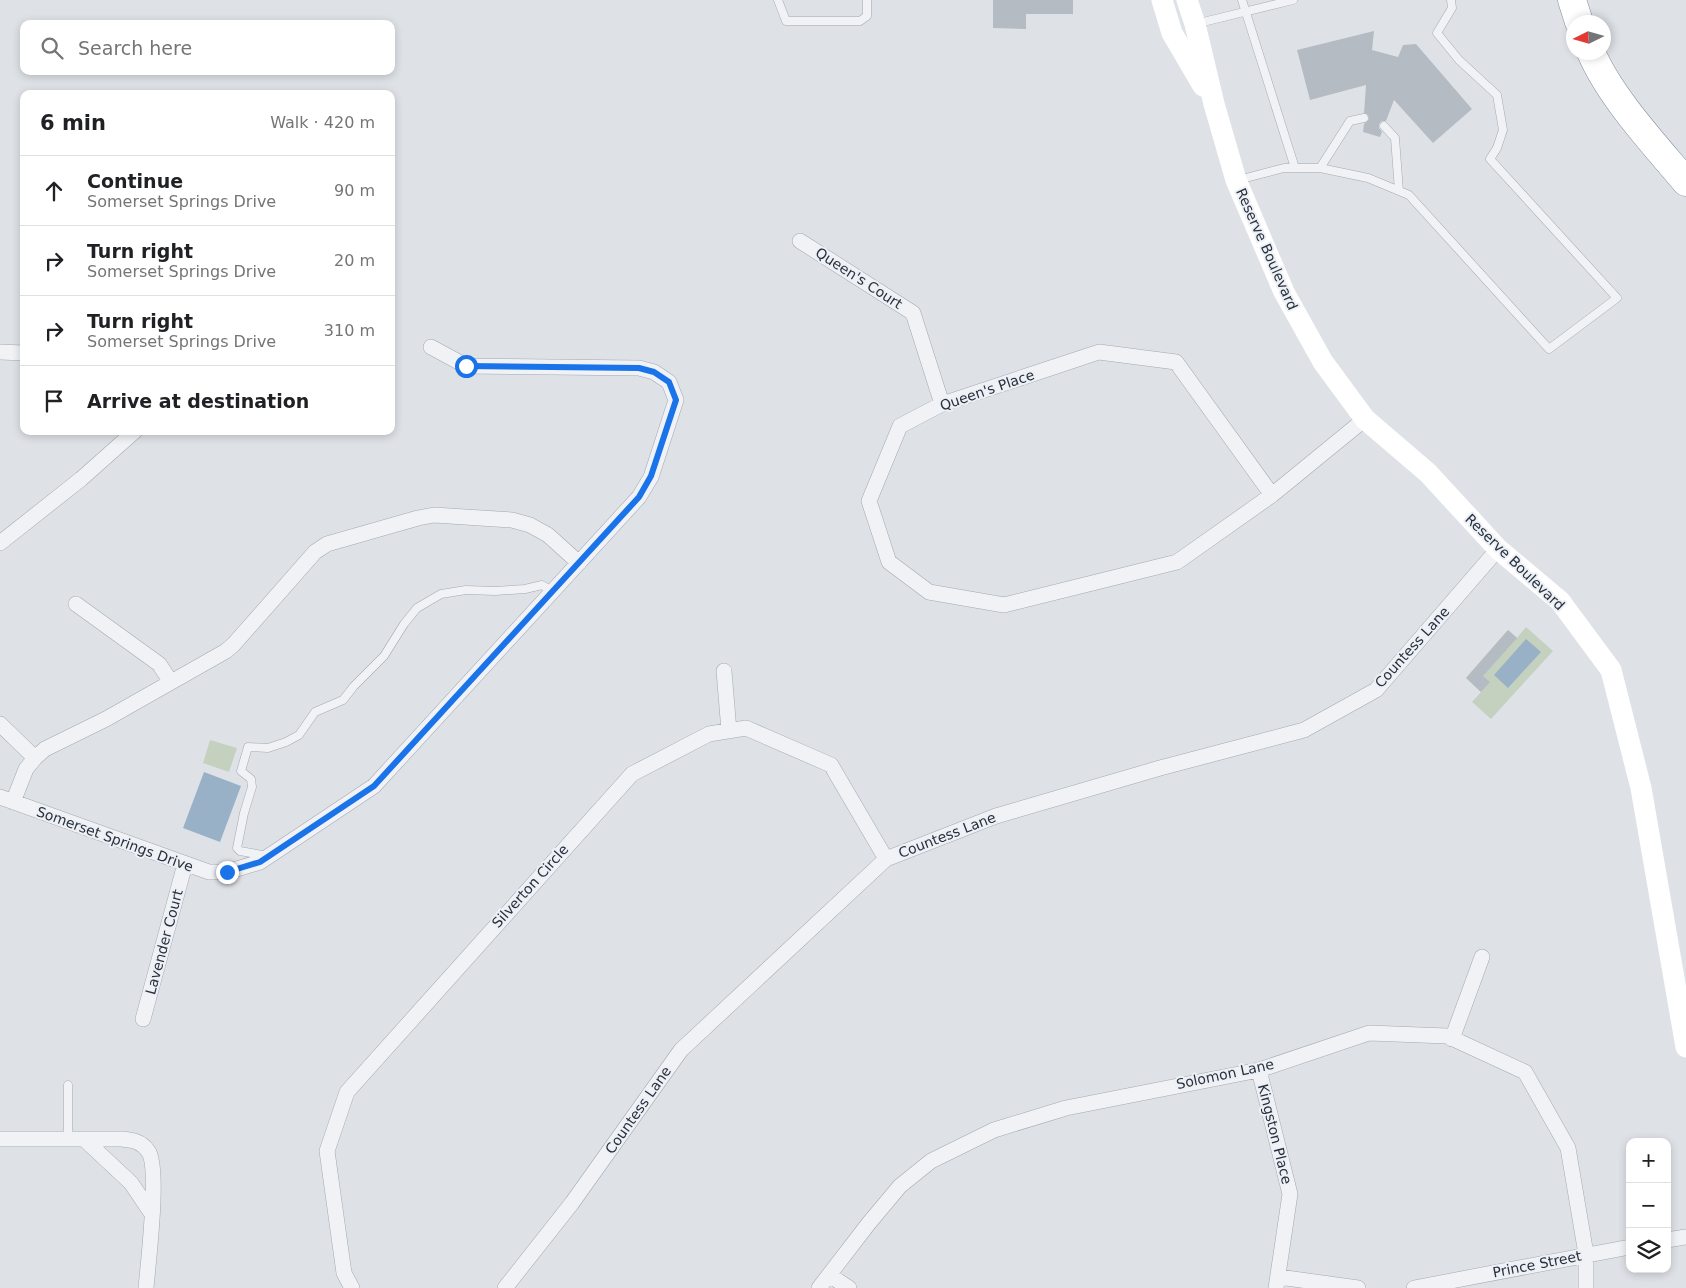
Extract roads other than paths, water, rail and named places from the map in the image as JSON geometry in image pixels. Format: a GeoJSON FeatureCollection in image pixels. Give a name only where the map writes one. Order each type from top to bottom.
{"type":"FeatureCollection","features":[{"type":"Feature","properties":{"kind":"highway"},"geometry":{"type":"LineString","coordinates":[[1572,0],[1577,15]]}},
{"type":"Feature","properties":{"kind":"highway"},"geometry":{"type":"LineString","coordinates":[[1595,60],[1620,100],[1686,182]]}},
{"type":"Feature","properties":{"kind":"street","name":"Reserve Boulevard"},"geometry":{"type":"LineString","coordinates":[[1162,0],[1172,33],[1214,104]]}},
{"type":"Feature","properties":{"kind":"street","name":"Reserve Boulevard"},"geometry":{"type":"LineString","coordinates":[[1187,0],[1236,180],[1284,292],[1323,362],[1365,419],[1428,474],[1498,548],[1560,601],[1611,670],[1641,788],[1686,1047]]}},
{"type":"Feature","properties":{"kind":"street","name":"Queen's Court"},"geometry":{"type":"LineString","coordinates":[[800,241],[913,313],[942,404]]}},
{"type":"Feature","properties":{"kind":"street","name":"Somerset Springs Drive"},"geometry":{"type":"LineString","coordinates":[[6,799],[209,872],[227,872],[260,862],[374,786],[639,497],[651,476],[676,400],[669,382],[654,372],[639,368],[466,366],[431,347]]}},
{"type":"Feature","properties":{"kind":"street"},"geometry":{"type":"LineString","coordinates":[[0,352],[20,353]]}},
{"type":"Feature","properties":{"kind":"street","name":"Queen's Place"},"geometry":{"type":"LineString","coordinates":[[1272,495],[1176,362],[1099,352],[942,404],[900,426],[869,501],[889,562],[929,592],[1004,605],[1177,562],[1272,495],[1365,419]]}},
{"type":"Feature","properties":{"kind":"street"},"geometry":{"type":"LineString","coordinates":[[0,543],[81,479],[130,435]]}},
{"type":"Feature","properties":{"kind":"street"},"geometry":{"type":"LineString","coordinates":[[6,799],[34,758],[45,749],[106,719],[226,651],[315,552],[327,544],[434,515],[512,520],[530,525],[548,535],[579,562]]}},
{"type":"Feature","properties":{"kind":"street","name":"Countess Lane"},"geometry":{"type":"LineString","coordinates":[[505,1288],[572,1203],[681,1050],[886,859],[996,816],[1160,768],[1304,730],[1376,690],[1498,548]]}},
{"type":"Feature","properties":{"kind":"street"},"geometry":{"type":"LineString","coordinates":[[76,604],[160,664],[171,682]]}},
{"type":"Feature","properties":{"kind":"street"},"geometry":{"type":"LineString","coordinates":[[724,671],[729,731]]}},
{"type":"Feature","properties":{"kind":"street"},"geometry":{"type":"LineString","coordinates":[[0,724],[34,758]]}},
{"type":"Feature","properties":{"kind":"street","name":"Silverton Circle"},"geometry":{"type":"LineString","coordinates":[[352,1288],[344,1274],[327,1150],[347,1092],[632,774],[709,734],[746,728],[831,764],[886,859]]}},
{"type":"Feature","properties":{"kind":"street","name":"Lavender Court"},"geometry":{"type":"LineString","coordinates":[[143,1019],[186,864]]}},
{"type":"Feature","properties":{"kind":"street"},"geometry":{"type":"LineString","coordinates":[[1452,1039],[1482,957]]}},
{"type":"Feature","properties":{"kind":"street","name":"Solomon Lane"},"geometry":{"type":"LineString","coordinates":[[819,1288],[900,1186],[931,1161],[994,1130],[1066,1108],[1259,1070],[1369,1033],[1447,1036],[1526,1072],[1568,1148],[1586,1254],[1586,1288]]}},
{"type":"Feature","properties":{"kind":"street","name":"Kingston Place"},"geometry":{"type":"LineString","coordinates":[[1259,1070],[1290,1194],[1278,1282]]}},
{"type":"Feature","properties":{"kind":"street"},"geometry":{"type":"LineString","coordinates":[[0,1139],[121,1139],[138,1141],[150,1152],[154,1183],[146,1288]]}},
{"type":"Feature","properties":{"kind":"street"},"geometry":{"type":"LineString","coordinates":[[84,1139],[131,1183],[152,1214]]}},
{"type":"Feature","properties":{"kind":"street"},"geometry":{"type":"LineString","coordinates":[[1671,1239],[1686,1237]]}},
{"type":"Feature","properties":{"kind":"street","name":"Prince Street"},"geometry":{"type":"LineString","coordinates":[[1414,1288],[1626,1247]]}},
{"type":"Feature","properties":{"kind":"street"},"geometry":{"type":"LineString","coordinates":[[829,1275],[849,1288]]}},
{"type":"Feature","properties":{"kind":"street"},"geometry":{"type":"LineString","coordinates":[[1278,1282],[1358,1288]]}},
{"type":"Feature","properties":{"kind":"lane"},"geometry":{"type":"LineString","coordinates":[[778,0],[786,21],[860,21],[867,16],[867,0]]}},
{"type":"Feature","properties":{"kind":"lane"},"geometry":{"type":"LineString","coordinates":[[1242,0],[1295,168]]}},
{"type":"Feature","properties":{"kind":"lane"},"geometry":{"type":"LineString","coordinates":[[1195,24],[1293,0]]}},
{"type":"Feature","properties":{"kind":"lane"},"geometry":{"type":"LineString","coordinates":[[1236,180],[1284,168],[1320,168],[1368,178],[1408,195],[1549,349],[1617,298],[1490,159],[1497,148],[1503,130],[1497,94],[1459,60],[1437,33],[1452,8],[1452,0]]}},
{"type":"Feature","properties":{"kind":"lane"},"geometry":{"type":"LineString","coordinates":[[1320,168],[1350,120],[1364,118]]}},
{"type":"Feature","properties":{"kind":"lane"},"geometry":{"type":"LineString","coordinates":[[1384,126],[1394,138],[1399,191]]}},
{"type":"Feature","properties":{"kind":"lane"},"geometry":{"type":"LineString","coordinates":[[269,856],[240,851],[237,848],[244,813],[252,787],[251,779],[241,771],[248,747],[268,748],[299,735],[315,712],[343,700],[384,656],[404,624],[417,608],[441,594],[466,590],[525,589],[542,585],[552,591]]}},
{"type":"Feature","properties":{"kind":"lane"},"geometry":{"type":"LineString","coordinates":[[68,1085],[68,1139]]}},
{"type":"Feature","properties":{"kind":"water"},"geometry":{"type":"Polygon","coordinates":[[[1526,639],[1541,652],[1508,688],[1494,675],[1526,639]]]}},
{"type":"Feature","properties":{"kind":"water"},"geometry":{"type":"Polygon","coordinates":[[[204,772],[241,786],[220,842],[183,828],[204,772]]]}}]}
